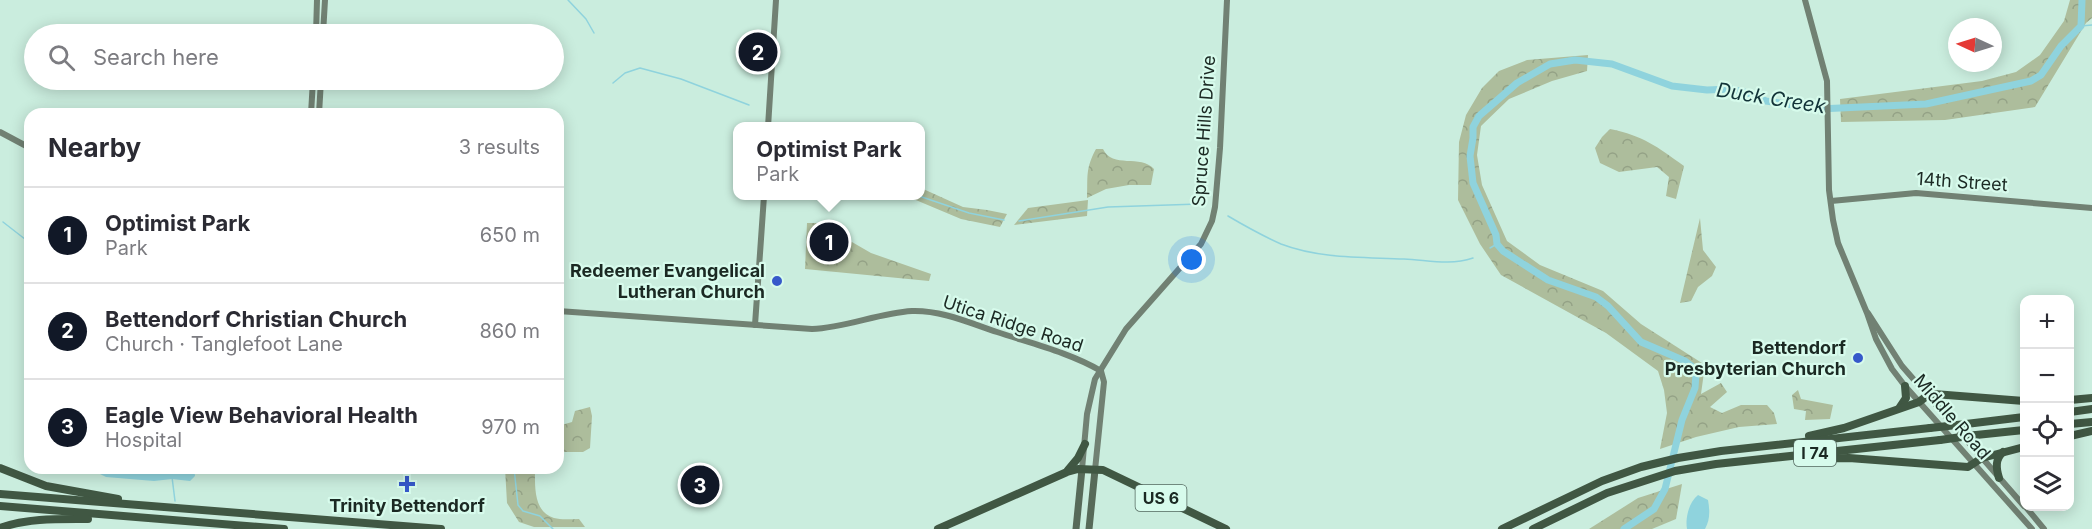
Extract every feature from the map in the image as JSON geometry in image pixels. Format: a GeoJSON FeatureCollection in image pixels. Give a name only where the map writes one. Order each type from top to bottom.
{"type":"FeatureCollection","features":[{"type":"Feature","properties":{"kind":"highway"},"geometry":{"type":"LineString","coordinates":[[1899,409],[1906,398],[1905,386]]}},
{"type":"Feature","properties":{"kind":"highway"},"geometry":{"type":"LineString","coordinates":[[1778,444],[1828,432],[1919,402],[1935,394],[2020,401]]}},
{"type":"Feature","properties":{"kind":"highway"},"geometry":{"type":"LineString","coordinates":[[2074,400],[2092,398]]}},
{"type":"Feature","properties":{"kind":"highway"},"geometry":{"type":"LineString","coordinates":[[2074,411],[2092,409]]}},
{"type":"Feature","properties":{"kind":"highway","name":"I 74"},"geometry":{"type":"LineString","coordinates":[[1502,529],[1583,489],[1641,467],[1693,454],[2020,418]]}},
{"type":"Feature","properties":{"kind":"highway"},"geometry":{"type":"LineString","coordinates":[[2074,424],[2092,422]]}},
{"type":"Feature","properties":{"kind":"highway","name":"I 74"},"geometry":{"type":"LineString","coordinates":[[1533,529],[1594,499],[1637,482],[1690,468],[2020,431]]}},
{"type":"Feature","properties":{"kind":"highway"},"geometry":{"type":"LineString","coordinates":[[2074,435],[2092,431]]}},
{"type":"Feature","properties":{"kind":"highway"},"geometry":{"type":"LineString","coordinates":[[1067,472],[1085,444]]}},
{"type":"Feature","properties":{"kind":"highway"},"geometry":{"type":"LineString","coordinates":[[1766,458],[1786,460],[1849,458],[1968,467],[1982,458],[2020,448]]}},
{"type":"Feature","properties":{"kind":"highway"},"geometry":{"type":"LineString","coordinates":[[1999,478],[1997,461],[1999,455],[2004,452]]}},
{"type":"Feature","properties":{"kind":"highway"},"geometry":{"type":"LineString","coordinates":[[0,468],[46,486],[149,506]]}},
{"type":"Feature","properties":{"kind":"highway"},"geometry":{"type":"LineString","coordinates":[[938,529],[1067,472],[1082,469]]}},
{"type":"Feature","properties":{"kind":"highway","name":"US 6"},"geometry":{"type":"LineString","coordinates":[[1082,469],[1108,472],[1226,529]]}},
{"type":"Feature","properties":{"kind":"highway"},"geometry":{"type":"LineString","coordinates":[[0,494],[441,529]]}},
{"type":"Feature","properties":{"kind":"highway"},"geometry":{"type":"LineString","coordinates":[[0,507],[285,529]]}},
{"type":"Feature","properties":{"kind":"highway"},"geometry":{"type":"LineString","coordinates":[[0,528],[52,519],[123,517]]}},
{"type":"Feature","properties":{"kind":"main road"},"geometry":{"type":"LineString","coordinates":[[317,24],[318,0]]}},
{"type":"Feature","properties":{"kind":"main road"},"geometry":{"type":"LineString","coordinates":[[324,24],[325,0]]}},
{"type":"Feature","properties":{"kind":"main road"},"geometry":{"type":"LineString","coordinates":[[768,122],[776,0]]}},
{"type":"Feature","properties":{"kind":"main road","name":"Spruce Hills Drive"},"geometry":{"type":"LineString","coordinates":[[1077,529],[1091,392],[1126,329],[1201,244],[1212,222],[1220,148],[1227,0]]}},
{"type":"Feature","properties":{"kind":"main road","name":"Middle Road"},"geometry":{"type":"LineString","coordinates":[[1805,0],[1826,72],[1831,201],[1838,243],[1867,313],[1895,357],[2020,501]]}},
{"type":"Feature","properties":{"kind":"main road"},"geometry":{"type":"LineString","coordinates":[[311,108],[312,90]]}},
{"type":"Feature","properties":{"kind":"main road"},"geometry":{"type":"LineString","coordinates":[[319,108],[320,90]]}},
{"type":"Feature","properties":{"kind":"main road"},"geometry":{"type":"LineString","coordinates":[[0,132],[24,145]]}},
{"type":"Feature","properties":{"kind":"main road","name":"14th Street"},"geometry":{"type":"LineString","coordinates":[[1831,201],[1916,193],[2092,208]]}},
{"type":"Feature","properties":{"kind":"main road"},"geometry":{"type":"LineString","coordinates":[[755,326],[764,200]]}},
{"type":"Feature","properties":{"kind":"main road","name":"Utica Ridge Road"},"geometry":{"type":"LineString","coordinates":[[564,311],[825,329],[888,314],[915,311],[963,320],[1034,344],[1101,371]]}},
{"type":"Feature","properties":{"kind":"main road","name":"Middle Road"},"geometry":{"type":"LineString","coordinates":[[1867,313],[1879,345],[1892,369],[2032,529]]}},
{"type":"Feature","properties":{"kind":"main road"},"geometry":{"type":"LineString","coordinates":[[1089,529],[1104,382],[1101,371]]}},
{"type":"Feature","properties":{"kind":"main road","name":"Middle Road"},"geometry":{"type":"LineString","coordinates":[[2029,511],[2044,529]]}},
{"type":"Feature","properties":{"kind":"green space"},"geometry":{"type":"Polygon","coordinates":[[[2070,0],[2092,0],[2092,18],[2086,23],[2035,107],[1945,120],[1841,122],[1840,99],[1982,81],[2016,72],[2040,55],[2064,21],[2070,0]]]}},
{"type":"Feature","properties":{"kind":"green space"},"geometry":{"type":"Polygon","coordinates":[[[1588,55],[1587,71],[1552,81],[1509,99],[1481,126],[1477,155],[1482,185],[1507,241],[1540,265],[1603,291],[1641,324],[1705,365],[1701,394],[1721,383],[1727,392],[1710,407],[1722,413],[1741,405],[1767,405],[1774,413],[1777,424],[1739,427],[1696,437],[1660,449],[1667,413],[1664,390],[1658,371],[1606,333],[1501,275],[1480,244],[1458,200],[1459,142],[1466,115],[1482,88],[1499,71],[1527,60],[1588,55]]]}},
{"type":"Feature","properties":{"kind":"green space"},"geometry":{"type":"Polygon","coordinates":[[[1610,129],[1649,143],[1684,166],[1676,199],[1666,196],[1669,177],[1657,167],[1619,172],[1600,163],[1595,148],[1610,129]]]}},
{"type":"Feature","properties":{"kind":"green space"},"geometry":{"type":"Polygon","coordinates":[[[1096,149],[1103,149],[1113,158],[1148,165],[1154,169],[1151,185],[1129,185],[1106,189],[1087,198],[1089,168],[1096,149]]]}},
{"type":"Feature","properties":{"kind":"green space"},"geometry":{"type":"Polygon","coordinates":[[[925,190],[963,207],[1007,214],[1000,227],[961,219],[916,200],[925,200],[925,190]]]}},
{"type":"Feature","properties":{"kind":"green space"},"geometry":{"type":"Polygon","coordinates":[[[1088,200],[1087,216],[1014,225],[1028,208],[1088,200]]]}},
{"type":"Feature","properties":{"kind":"green space"},"geometry":{"type":"Polygon","coordinates":[[[1700,218],[1703,250],[1716,267],[1712,276],[1698,287],[1691,301],[1680,303],[1700,218]]]}},
{"type":"Feature","properties":{"kind":"green space"},"geometry":{"type":"Polygon","coordinates":[[[807,223],[819,223],[871,253],[931,274],[929,281],[805,269],[807,223]]]}},
{"type":"Feature","properties":{"kind":"green space"},"geometry":{"type":"Polygon","coordinates":[[[1798,390],[1801,399],[1833,405],[1830,419],[1805,420],[1806,411],[1794,409],[1792,395],[1798,390]]]}},
{"type":"Feature","properties":{"kind":"green space"},"geometry":{"type":"Polygon","coordinates":[[[590,407],[592,416],[590,448],[583,452],[564,452],[564,424],[572,422],[575,411],[590,407]]]}},
{"type":"Feature","properties":{"kind":"green space"},"geometry":{"type":"Polygon","coordinates":[[[505,474],[535,474],[537,497],[542,510],[554,518],[579,519],[585,527],[534,527],[519,522],[507,503],[505,474]]]}},
{"type":"Feature","properties":{"kind":"green space"},"geometry":{"type":"Polygon","coordinates":[[[1682,484],[1676,519],[1652,529],[1589,529],[1638,498],[1682,484]]]}},
{"type":"Feature","properties":{"kind":"water"},"geometry":{"type":"Polygon","coordinates":[[[100,474],[195,474],[195,476],[190,481],[106,477],[100,474]]]}},
{"type":"Feature","properties":{"kind":"water"},"geometry":{"type":"Polygon","coordinates":[[[1698,495],[1708,500],[1708,522],[1705,529],[1687,529],[1688,511],[1698,495]]]}},
{"type":"Feature","properties":{"kind":"waterway"},"geometry":{"type":"LineString","coordinates":[[568,0],[586,19],[594,33]]}},
{"type":"Feature","properties":{"kind":"waterway","name":"Duck Creek"},"geometry":{"type":"LineString","coordinates":[[1624,529],[1654,509],[1665,489],[1682,420],[1695,388],[1694,368],[1685,361],[1641,342],[1608,306],[1596,297],[1548,280],[1503,251],[1497,244],[1496,235],[1473,183],[1470,156],[1473,127],[1479,116],[1517,83],[1550,64],[1575,60],[1612,64],[1672,86],[1707,90],[1730,89],[1748,93],[1766,101],[1819,109],[1926,104],[2031,81],[2041,75],[2061,46],[2081,26],[2082,0]]}},
{"type":"Feature","properties":{"kind":"waterway"},"geometry":{"type":"LineString","coordinates":[[2081,26],[2092,25]]}},
{"type":"Feature","properties":{"kind":"waterway"},"geometry":{"type":"LineString","coordinates":[[613,83],[625,73],[640,68],[681,79],[749,105]]}},
{"type":"Feature","properties":{"kind":"waterway"},"geometry":{"type":"LineString","coordinates":[[925,198],[969,213],[1004,220]]}},
{"type":"Feature","properties":{"kind":"waterway"},"geometry":{"type":"LineString","coordinates":[[1019,221],[1108,207],[1199,204]]}},
{"type":"Feature","properties":{"kind":"waterway"},"geometry":{"type":"LineString","coordinates":[[1228,216],[1281,244],[1311,252],[1438,262],[1455,262],[1473,258]]}},
{"type":"Feature","properties":{"kind":"waterway"},"geometry":{"type":"LineString","coordinates":[[3,222],[24,238]]}},
{"type":"Feature","properties":{"kind":"waterway"},"geometry":{"type":"LineString","coordinates":[[1490,248],[1497,244]]}},
{"type":"Feature","properties":{"kind":"waterway"},"geometry":{"type":"LineString","coordinates":[[515,474],[518,505],[523,511],[540,516],[553,529]]}},
{"type":"Feature","properties":{"kind":"waterway"},"geometry":{"type":"LineString","coordinates":[[172,477],[175,501]]}},
{"type":"Feature","properties":{"kind":"place","name":"Bettendorf Christian Church"},"geometry":{"type":"Point","coordinates":[758,52]}},
{"type":"Feature","properties":{"kind":"place","name":"Optimist Park"},"geometry":{"type":"Point","coordinates":[829,242]}},
{"type":"Feature","properties":{"kind":"place","name":"Redeemer Evangelical Lutheran Church"},"geometry":{"type":"Point","coordinates":[777,281]}},
{"type":"Feature","properties":{"kind":"place","name":"Bettendorf Presbyterian Church"},"geometry":{"type":"Point","coordinates":[1858,358]}},
{"type":"Feature","properties":{"kind":"place","name":"Trinity Bettendorf"},"geometry":{"type":"Point","coordinates":[407,484]}},
{"type":"Feature","properties":{"kind":"place","name":"Eagle View Behavioral Health"},"geometry":{"type":"Point","coordinates":[700,485]}}]}
